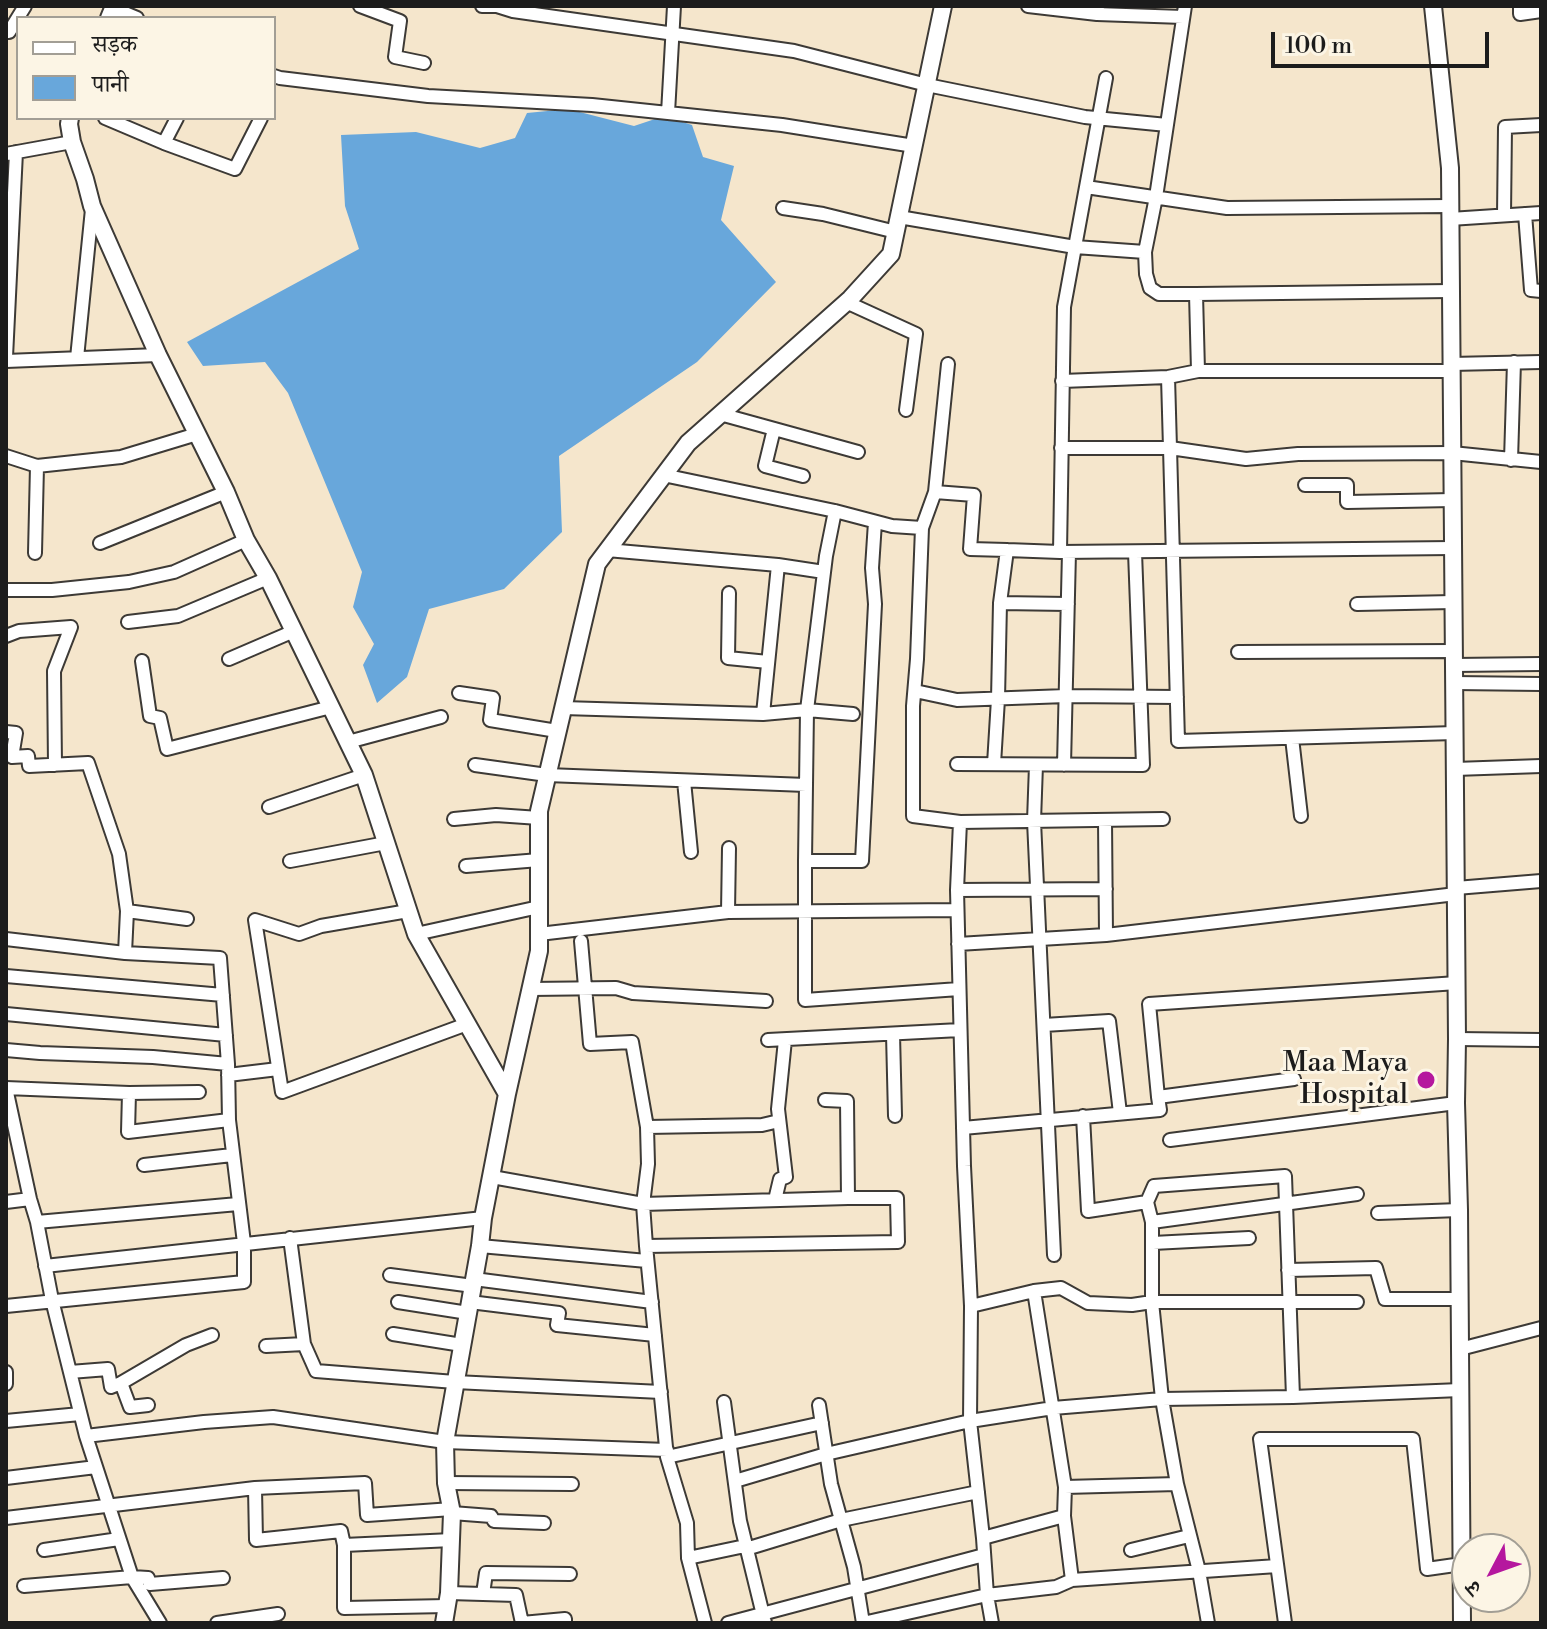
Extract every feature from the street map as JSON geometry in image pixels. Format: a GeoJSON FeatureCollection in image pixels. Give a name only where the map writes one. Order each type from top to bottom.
{"type":"FeatureCollection","features":[{"type":"Feature","properties":{"kind":"street"},"geometry":{"type":"LineString","coordinates":[[360,6],[400,21]]}},
{"type":"Feature","properties":{"kind":"street"},"geometry":{"type":"LineString","coordinates":[[403,6],[395,57],[424,63]]}},
{"type":"Feature","properties":{"kind":"street"},"geometry":{"type":"LineString","coordinates":[[482,6],[794,51],[927,85],[1098,119],[1167,125]]}},
{"type":"Feature","properties":{"kind":"street"},"geometry":{"type":"LineString","coordinates":[[668,113],[674,6]]}},
{"type":"Feature","properties":{"kind":"street"},"geometry":{"type":"LineString","coordinates":[[444,1623],[452,1540],[445,1442],[483,1218],[539,951],[539,811],[597,564],[688,443],[846,302],[891,254],[943,6]]}},
{"type":"Feature","properties":{"kind":"street"},"geometry":{"type":"LineString","coordinates":[[1028,6],[1184,12],[1145,252],[1150,288],[1159,294],[1451,291]]}},
{"type":"Feature","properties":{"kind":"street"},"geometry":{"type":"LineString","coordinates":[[1433,6],[1450,168],[1462,1533]]}},
{"type":"Feature","properties":{"kind":"street"},"geometry":{"type":"LineString","coordinates":[[1520,6],[1520,14],[1541,11]]}},
{"type":"Feature","properties":{"kind":"street"},"geometry":{"type":"LineString","coordinates":[[277,77],[428,96],[592,105],[782,125],[914,146]]}},
{"type":"Feature","properties":{"kind":"street"},"geometry":{"type":"LineString","coordinates":[[1064,765],[1068,604],[1061,448],[1064,307],[1106,78]]}},
{"type":"Feature","properties":{"kind":"street"},"geometry":{"type":"LineString","coordinates":[[70,120],[72,142],[92,206],[158,355],[226,492],[246,540],[268,578],[364,775],[416,934],[507,1094]]}},
{"type":"Feature","properties":{"kind":"street"},"geometry":{"type":"LineString","coordinates":[[110,120],[235,169],[260,120]]}},
{"type":"Feature","properties":{"kind":"street"},"geometry":{"type":"LineString","coordinates":[[164,143],[176,120]]}},
{"type":"Feature","properties":{"kind":"street"},"geometry":{"type":"LineString","coordinates":[[1504,215],[1505,127],[1541,125]]}},
{"type":"Feature","properties":{"kind":"street"},"geometry":{"type":"LineString","coordinates":[[72,142],[11,153],[6,359],[158,355]]}},
{"type":"Feature","properties":{"kind":"street"},"geometry":{"type":"LineString","coordinates":[[1086,187],[1227,208],[1504,215],[1541,213]]}},
{"type":"Feature","properties":{"kind":"street"},"geometry":{"type":"LineString","coordinates":[[77,358],[92,206]]}},
{"type":"Feature","properties":{"kind":"street"},"geometry":{"type":"LineString","coordinates":[[783,208],[1075,247],[1145,252]]}},
{"type":"Feature","properties":{"kind":"street"},"geometry":{"type":"LineString","coordinates":[[1525,214],[1531,290],[1541,291]]}},
{"type":"Feature","properties":{"kind":"street"},"geometry":{"type":"LineString","coordinates":[[1196,294],[1198,371]]}},
{"type":"Feature","properties":{"kind":"street"},"geometry":{"type":"LineString","coordinates":[[846,302],[916,334],[906,410]]}},
{"type":"Feature","properties":{"kind":"street"},"geometry":{"type":"LineString","coordinates":[[1511,460],[1514,362]]}},
{"type":"Feature","properties":{"kind":"street"},"geometry":{"type":"LineString","coordinates":[[1062,381],[1168,377],[1198,371],[1451,367],[1541,362]]}},
{"type":"Feature","properties":{"kind":"street"},"geometry":{"type":"LineString","coordinates":[[948,364],[935,492],[922,528],[913,706],[913,816],[960,822],[1163,819]]}},
{"type":"Feature","properties":{"kind":"street"},"geometry":{"type":"LineString","coordinates":[[1168,377],[1178,741],[1455,733]]}},
{"type":"Feature","properties":{"kind":"street"},"geometry":{"type":"LineString","coordinates":[[720,414],[858,452]]}},
{"type":"Feature","properties":{"kind":"street"},"geometry":{"type":"LineString","coordinates":[[774,429],[765,466],[803,476]]}},
{"type":"Feature","properties":{"kind":"street"},"geometry":{"type":"LineString","coordinates":[[6,456],[37,466],[121,457],[197,434]]}},
{"type":"Feature","properties":{"kind":"street"},"geometry":{"type":"LineString","coordinates":[[1061,448],[1170,448],[1246,459],[1298,454],[1452,453],[1541,462]]}},
{"type":"Feature","properties":{"kind":"street"},"geometry":{"type":"LineString","coordinates":[[35,553],[37,466]]}},
{"type":"Feature","properties":{"kind":"street"},"geometry":{"type":"LineString","coordinates":[[663,475],[892,526],[922,528]]}},
{"type":"Feature","properties":{"kind":"street"},"geometry":{"type":"LineString","coordinates":[[1305,485],[1347,485],[1347,502],[1453,500]]}},
{"type":"Feature","properties":{"kind":"street"},"geometry":{"type":"LineString","coordinates":[[100,543],[226,492]]}},
{"type":"Feature","properties":{"kind":"street"},"geometry":{"type":"LineString","coordinates":[[935,492],[974,495],[970,549],[1135,552],[1453,548]]}},
{"type":"Feature","properties":{"kind":"street"},"geometry":{"type":"LineString","coordinates":[[835,511],[807,710],[805,1000],[959,989]]}},
{"type":"Feature","properties":{"kind":"street"},"geometry":{"type":"LineString","coordinates":[[805,861],[862,861],[875,604],[872,568],[875,522]]}},
{"type":"Feature","properties":{"kind":"street"},"geometry":{"type":"LineString","coordinates":[[6,590],[52,590],[129,582],[174,572],[246,540]]}},
{"type":"Feature","properties":{"kind":"street"},"geometry":{"type":"LineString","coordinates":[[607,550],[824,572]]}},
{"type":"Feature","properties":{"kind":"street"},"geometry":{"type":"LineString","coordinates":[[994,764],[1000,603],[1007,550]]}},
{"type":"Feature","properties":{"kind":"street"},"geometry":{"type":"LineString","coordinates":[[957,764],[1143,765],[1135,552]]}},
{"type":"Feature","properties":{"kind":"street"},"geometry":{"type":"LineString","coordinates":[[763,714],[778,565]]}},
{"type":"Feature","properties":{"kind":"street"},"geometry":{"type":"LineString","coordinates":[[128,622],[178,616],[268,578]]}},
{"type":"Feature","properties":{"kind":"street"},"geometry":{"type":"LineString","coordinates":[[729,593],[728,658],[768,662]]}},
{"type":"Feature","properties":{"kind":"street"},"geometry":{"type":"LineString","coordinates":[[1357,604],[1453,602]]}},
{"type":"Feature","properties":{"kind":"street"},"geometry":{"type":"LineString","coordinates":[[1000,603],[1068,604]]}},
{"type":"Feature","properties":{"kind":"street"},"geometry":{"type":"LineString","coordinates":[[6,636],[19,631],[71,627],[54,671],[55,765]]}},
{"type":"Feature","properties":{"kind":"street"},"geometry":{"type":"LineString","coordinates":[[229,659],[294,631]]}},
{"type":"Feature","properties":{"kind":"street"},"geometry":{"type":"LineString","coordinates":[[1238,652],[1454,658],[1541,664]]}},
{"type":"Feature","properties":{"kind":"street"},"geometry":{"type":"LineString","coordinates":[[142,661],[150,716],[160,718],[167,749],[331,707]]}},
{"type":"Feature","properties":{"kind":"street"},"geometry":{"type":"LineString","coordinates":[[1454,683],[1541,684]]}},
{"type":"Feature","properties":{"kind":"street"},"geometry":{"type":"LineString","coordinates":[[915,691],[957,700],[1066,696],[1177,697]]}},
{"type":"Feature","properties":{"kind":"street"},"geometry":{"type":"LineString","coordinates":[[459,693],[493,698],[490,720],[557,731]]}},
{"type":"Feature","properties":{"kind":"street"},"geometry":{"type":"LineString","coordinates":[[563,708],[763,714],[807,710],[853,714]]}},
{"type":"Feature","properties":{"kind":"street"},"geometry":{"type":"LineString","coordinates":[[348,742],[441,717]]}},
{"type":"Feature","properties":{"kind":"street"},"geometry":{"type":"LineString","coordinates":[[6,732],[16,733],[12,757],[28,756],[29,766],[88,763],[119,854],[127,911],[125,953]]}},
{"type":"Feature","properties":{"kind":"street"},"geometry":{"type":"LineString","coordinates":[[1292,738],[1301,816]]}},
{"type":"Feature","properties":{"kind":"street"},"geometry":{"type":"LineString","coordinates":[[475,765],[547,775],[806,785]]}},
{"type":"Feature","properties":{"kind":"street"},"geometry":{"type":"LineString","coordinates":[[1036,765],[1034,821],[1054,1255]]}},
{"type":"Feature","properties":{"kind":"street"},"geometry":{"type":"LineString","coordinates":[[1455,769],[1541,766]]}},
{"type":"Feature","properties":{"kind":"street"},"geometry":{"type":"LineString","coordinates":[[269,807],[364,775]]}},
{"type":"Feature","properties":{"kind":"street"},"geometry":{"type":"LineString","coordinates":[[684,781],[691,852]]}},
{"type":"Feature","properties":{"kind":"street"},"geometry":{"type":"LineString","coordinates":[[454,819],[496,815],[539,818]]}},
{"type":"Feature","properties":{"kind":"street"},"geometry":{"type":"LineString","coordinates":[[1105,820],[1106,935]]}},
{"type":"Feature","properties":{"kind":"street"},"geometry":{"type":"LineString","coordinates":[[960,822],[957,910],[971,1306],[970,1421],[992,1623]]}},
{"type":"Feature","properties":{"kind":"street"},"geometry":{"type":"LineString","coordinates":[[290,861],[386,843]]}},
{"type":"Feature","properties":{"kind":"street"},"geometry":{"type":"LineString","coordinates":[[728,912],[729,848]]}},
{"type":"Feature","properties":{"kind":"street"},"geometry":{"type":"LineString","coordinates":[[466,866],[539,860]]}},
{"type":"Feature","properties":{"kind":"street"},"geometry":{"type":"LineString","coordinates":[[958,944],[1106,935],[1541,881]]}},
{"type":"Feature","properties":{"kind":"street"},"geometry":{"type":"LineString","coordinates":[[957,890],[1106,889]]}},
{"type":"Feature","properties":{"kind":"street"},"geometry":{"type":"LineString","coordinates":[[416,934],[539,907]]}},
{"type":"Feature","properties":{"kind":"street"},"geometry":{"type":"LineString","coordinates":[[539,934],[728,912],[957,910]]}},
{"type":"Feature","properties":{"kind":"street"},"geometry":{"type":"LineString","coordinates":[[127,911],[187,919]]}},
{"type":"Feature","properties":{"kind":"street"},"geometry":{"type":"LineString","coordinates":[[408,911],[321,926],[299,934],[255,920],[282,1092],[467,1024]]}},
{"type":"Feature","properties":{"kind":"street"},"geometry":{"type":"LineString","coordinates":[[6,939],[125,953],[220,958],[229,1120],[244,1243],[244,1282],[6,1306]]}},
{"type":"Feature","properties":{"kind":"street"},"geometry":{"type":"LineString","coordinates":[[581,941],[590,1044],[632,1042],[647,1127],[648,1164],[643,1204],[667,1453],[687,1523],[688,1558],[705,1623]]}},
{"type":"Feature","properties":{"kind":"street"},"geometry":{"type":"LineString","coordinates":[[6,976],[223,995]]}},
{"type":"Feature","properties":{"kind":"street"},"geometry":{"type":"LineString","coordinates":[[963,1128],[1160,1110],[1149,1004],[1457,983]]}},
{"type":"Feature","properties":{"kind":"street"},"geometry":{"type":"LineString","coordinates":[[530,989],[616,988],[633,993],[766,1001]]}},
{"type":"Feature","properties":{"kind":"street"},"geometry":{"type":"LineString","coordinates":[[6,1014],[226,1035]]}},
{"type":"Feature","properties":{"kind":"street"},"geometry":{"type":"LineString","coordinates":[[1044,1025],[1109,1021],[1120,1113]]}},
{"type":"Feature","properties":{"kind":"street"},"geometry":{"type":"LineString","coordinates":[[768,1040],[960,1030]]}},
{"type":"Feature","properties":{"kind":"street"},"geometry":{"type":"LineString","coordinates":[[893,1034],[895,1116]]}},
{"type":"Feature","properties":{"kind":"street"},"geometry":{"type":"LineString","coordinates":[[1457,1039],[1541,1040]]}},
{"type":"Feature","properties":{"kind":"street"},"geometry":{"type":"LineString","coordinates":[[775,1200],[780,1179],[786,1177],[778,1109],[785,1040]]}},
{"type":"Feature","properties":{"kind":"street"},"geometry":{"type":"LineString","coordinates":[[6,1050],[153,1057],[228,1070],[278,1069]]}},
{"type":"Feature","properties":{"kind":"street"},"geometry":{"type":"LineString","coordinates":[[1158,1097],[1294,1079]]}},
{"type":"Feature","properties":{"kind":"street"},"geometry":{"type":"LineString","coordinates":[[160,1623],[132,1577],[86,1436],[52,1300],[6,1088],[129,1093],[199,1092]]}},
{"type":"Feature","properties":{"kind":"street"},"geometry":{"type":"LineString","coordinates":[[129,1093],[128,1132],[229,1120]]}},
{"type":"Feature","properties":{"kind":"street"},"geometry":{"type":"LineString","coordinates":[[825,1100],[847,1101],[848,1198]]}},
{"type":"Feature","properties":{"kind":"street"},"geometry":{"type":"LineString","coordinates":[[1170,1140],[1456,1103]]}},
{"type":"Feature","properties":{"kind":"street"},"geometry":{"type":"LineString","coordinates":[[1083,1116],[1088,1211],[1147,1202]]}},
{"type":"Feature","properties":{"kind":"street"},"geometry":{"type":"LineString","coordinates":[[647,1127],[762,1125],[779,1121]]}},
{"type":"Feature","properties":{"kind":"street"},"geometry":{"type":"LineString","coordinates":[[144,1165],[232,1155]]}},
{"type":"Feature","properties":{"kind":"street"},"geometry":{"type":"LineString","coordinates":[[1208,1623],[1199,1571],[1177,1484],[1162,1399],[1152,1302],[1152,1222],[1147,1202],[1154,1186],[1285,1176],[1293,1397]]}},
{"type":"Feature","properties":{"kind":"street"},"geometry":{"type":"LineString","coordinates":[[492,1177],[643,1204],[897,1198],[898,1242],[646,1246]]}},
{"type":"Feature","properties":{"kind":"street"},"geometry":{"type":"LineString","coordinates":[[1152,1222],[1357,1194]]}},
{"type":"Feature","properties":{"kind":"street"},"geometry":{"type":"LineString","coordinates":[[6,1202],[30,1199]]}},
{"type":"Feature","properties":{"kind":"street"},"geometry":{"type":"LineString","coordinates":[[37,1222],[238,1204]]}},
{"type":"Feature","properties":{"kind":"street"},"geometry":{"type":"LineString","coordinates":[[1378,1213],[1459,1210]]}},
{"type":"Feature","properties":{"kind":"street"},"geometry":{"type":"LineString","coordinates":[[45,1266],[483,1218]]}},
{"type":"Feature","properties":{"kind":"street"},"geometry":{"type":"LineString","coordinates":[[290,1238],[304,1344],[316,1371],[455,1382],[661,1392]]}},
{"type":"Feature","properties":{"kind":"street"},"geometry":{"type":"LineString","coordinates":[[1153,1243],[1249,1238]]}},
{"type":"Feature","properties":{"kind":"street"},"geometry":{"type":"LineString","coordinates":[[480,1246],[647,1261]]}},
{"type":"Feature","properties":{"kind":"street"},"geometry":{"type":"LineString","coordinates":[[1288,1270],[1376,1268],[1385,1299],[1459,1299]]}},
{"type":"Feature","properties":{"kind":"street"},"geometry":{"type":"LineString","coordinates":[[390,1275],[559,1313],[557,1325],[655,1335]]}},
{"type":"Feature","properties":{"kind":"street"},"geometry":{"type":"LineString","coordinates":[[971,1306],[1061,1288],[1088,1303],[1357,1302]]}},
{"type":"Feature","properties":{"kind":"street"},"geometry":{"type":"LineString","coordinates":[[1034,1291],[1065,1487],[1064,1516],[1072,1580]]}},
{"type":"Feature","properties":{"kind":"street"},"geometry":{"type":"LineString","coordinates":[[398,1302],[471,1295],[652,1302]]}},
{"type":"Feature","properties":{"kind":"street"},"geometry":{"type":"LineString","coordinates":[[1460,1349],[1541,1328]]}},
{"type":"Feature","properties":{"kind":"street"},"geometry":{"type":"LineString","coordinates":[[393,1334],[462,1345]]}},
{"type":"Feature","properties":{"kind":"street"},"geometry":{"type":"LineString","coordinates":[[70,1372],[108,1369],[111,1387],[186,1345],[212,1335]]}},
{"type":"Feature","properties":{"kind":"street"},"geometry":{"type":"LineString","coordinates":[[266,1346],[304,1344]]}},
{"type":"Feature","properties":{"kind":"street"},"geometry":{"type":"LineString","coordinates":[[6,1372],[6,1384]]}},
{"type":"Feature","properties":{"kind":"street"},"geometry":{"type":"LineString","coordinates":[[121,1383],[130,1407],[148,1405]]}},
{"type":"Feature","properties":{"kind":"street"},"geometry":{"type":"LineString","coordinates":[[735,1481],[826,1454],[970,1421],[1053,1408],[1162,1399],[1460,1390]]}},
{"type":"Feature","properties":{"kind":"street"},"geometry":{"type":"LineString","coordinates":[[724,1402],[746,1547],[764,1618]]}},
{"type":"Feature","properties":{"kind":"street"},"geometry":{"type":"LineString","coordinates":[[819,1405],[831,1484],[854,1567],[863,1623],[987,1595],[1056,1587],[1072,1580],[1277,1566]]}},
{"type":"Feature","properties":{"kind":"street"},"geometry":{"type":"LineString","coordinates":[[6,1421],[80,1414]]}},
{"type":"Feature","properties":{"kind":"street"},"geometry":{"type":"LineString","coordinates":[[86,1436],[273,1417],[445,1442],[667,1453],[822,1423]]}},
{"type":"Feature","properties":{"kind":"street"},"geometry":{"type":"LineString","coordinates":[[1285,1623],[1260,1439],[1413,1439],[1427,1569],[1451,1566]]}},
{"type":"Feature","properties":{"kind":"street"},"geometry":{"type":"LineString","coordinates":[[6,1478],[96,1467]]}},
{"type":"Feature","properties":{"kind":"street"},"geometry":{"type":"LineString","coordinates":[[6,1518],[255,1488],[365,1483],[367,1515],[452,1511],[491,1516],[494,1521],[544,1523]]}},
{"type":"Feature","properties":{"kind":"street"},"geometry":{"type":"LineString","coordinates":[[446,1483],[572,1484]]}},
{"type":"Feature","properties":{"kind":"street"},"geometry":{"type":"LineString","coordinates":[[1065,1487],[1177,1484]]}},
{"type":"Feature","properties":{"kind":"street"},"geometry":{"type":"LineString","coordinates":[[255,1488],[256,1540],[341,1531],[344,1545],[344,1608],[483,1594],[516,1595],[522,1623],[565,1619],[565,1623]]}},
{"type":"Feature","properties":{"kind":"street"},"geometry":{"type":"LineString","coordinates":[[688,1558],[746,1547],[841,1520],[978,1492]]}},
{"type":"Feature","properties":{"kind":"street"},"geometry":{"type":"LineString","coordinates":[[983,1538],[1064,1516]]}},
{"type":"Feature","properties":{"kind":"street"},"geometry":{"type":"LineString","coordinates":[[1131,1550],[1189,1536]]}},
{"type":"Feature","properties":{"kind":"street"},"geometry":{"type":"LineString","coordinates":[[44,1550],[119,1539]]}},
{"type":"Feature","properties":{"kind":"street"},"geometry":{"type":"LineString","coordinates":[[344,1545],[452,1540]]}},
{"type":"Feature","properties":{"kind":"street"},"geometry":{"type":"LineString","coordinates":[[728,1623],[764,1618],[857,1588],[984,1555]]}},
{"type":"Feature","properties":{"kind":"street"},"geometry":{"type":"LineString","coordinates":[[483,1594],[486,1573],[570,1574]]}},
{"type":"Feature","properties":{"kind":"street"},"geometry":{"type":"LineString","coordinates":[[24,1586],[132,1577],[148,1578],[150,1584],[223,1578]]}},
{"type":"Feature","properties":{"kind":"street"},"geometry":{"type":"LineString","coordinates":[[926,1609],[929,1623]]}},
{"type":"Feature","properties":{"kind":"street"},"geometry":{"type":"LineString","coordinates":[[217,1623],[278,1614]]}},
{"type":"Feature","properties":{"kind":"water"},"geometry":{"type":"Polygon","coordinates":[[[568,109],[634,126],[664,116],[692,125],[703,157],[734,166],[721,220],[776,282],[697,362],[559,456],[562,532],[504,589],[429,609],[407,677],[377,703],[363,665],[374,644],[353,607],[362,572],[288,393],[265,362],[203,366],[187,342],[359,249],[345,206],[341,135],[416,132],[480,148],[515,138],[527,113],[568,109]]]}},
{"type":"Feature","properties":{"kind":"place","name":"Maa Maya Hospital"},"geometry":{"type":"Point","coordinates":[1426,1080]}}]}
